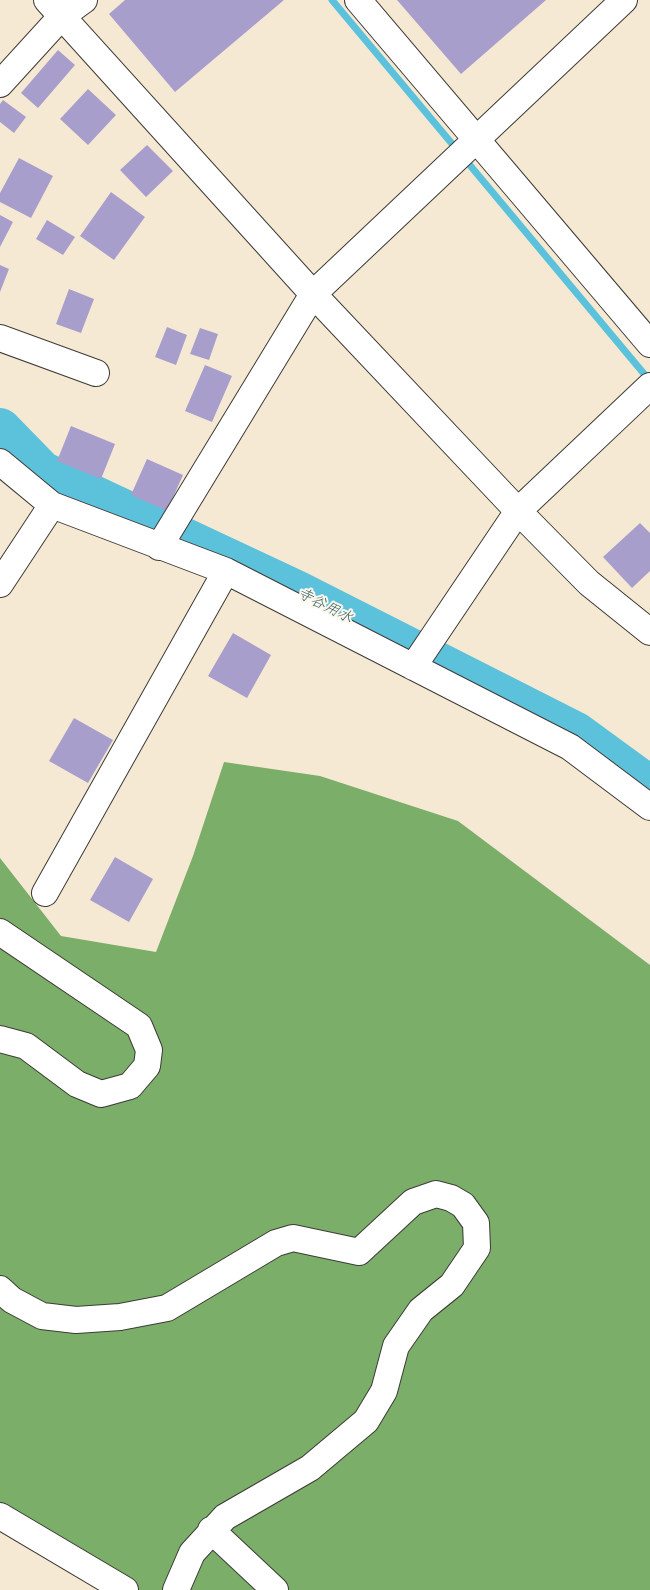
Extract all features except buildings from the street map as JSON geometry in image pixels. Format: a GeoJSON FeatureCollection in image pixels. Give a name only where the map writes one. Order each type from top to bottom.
{"type":"FeatureCollection","features":[{"type":"Feature","properties":{"kind":"street"},"geometry":{"type":"LineString","coordinates":[[0,84],[55,8],[84,0]]}},
{"type":"Feature","properties":{"kind":"street"},"geometry":{"type":"LineString","coordinates":[[358,0],[650,344]]}},
{"type":"Feature","properties":{"kind":"street"},"geometry":{"type":"LineString","coordinates":[[159,547],[313,294],[624,0]]}},
{"type":"Feature","properties":{"kind":"street"},"geometry":{"type":"LineString","coordinates":[[55,8],[313,294],[518,511],[589,583],[650,632]]}},
{"type":"Feature","properties":{"kind":"street"},"geometry":{"type":"LineString","coordinates":[[0,338],[96,373]]}},
{"type":"Feature","properties":{"kind":"street"},"geometry":{"type":"LineString","coordinates":[[413,667],[518,511],[650,386]]}},
{"type":"Feature","properties":{"kind":"street"},"geometry":{"type":"LineString","coordinates":[[0,462],[6,470],[52,505],[226,571],[570,747],[650,807]]}},
{"type":"Feature","properties":{"kind":"street"},"geometry":{"type":"LineString","coordinates":[[0,584],[52,505]]}},
{"type":"Feature","properties":{"kind":"street"},"geometry":{"type":"LineString","coordinates":[[45,893],[226,571]]}},
{"type":"Feature","properties":{"kind":"street"},"geometry":{"type":"LineString","coordinates":[[0,932],[139,1026],[149,1050],[147,1066],[130,1086],[101,1094],[77,1084],[26,1046],[0,1039]]}},
{"type":"Feature","properties":{"kind":"street"},"geometry":{"type":"LineString","coordinates":[[0,1290],[12,1300],[42,1316],[76,1320],[120,1317],[167,1308],[276,1243],[292,1238],[359,1252],[413,1202],[436,1194],[451,1198],[463,1205],[476,1223],[477,1248],[452,1285],[421,1310],[396,1346],[384,1391],[366,1421],[310,1468],[225,1517],[192,1553],[176,1590]]}},
{"type":"Feature","properties":{"kind":"street"},"geometry":{"type":"LineString","coordinates":[[0,1516],[125,1590]]}},
{"type":"Feature","properties":{"kind":"street"},"geometry":{"type":"LineString","coordinates":[[212,1530],[275,1590]]}},
{"type":"Feature","properties":{"kind":"green space"},"geometry":{"type":"Polygon","coordinates":[[[224,762],[320,776],[458,821],[650,965],[650,1590],[112,1590],[0,1516],[0,858],[61,936],[156,952],[193,856],[224,762]]]}},
{"type":"Feature","properties":{"kind":"waterway"},"geometry":{"type":"LineString","coordinates":[[332,0],[650,381]]}},
{"type":"Feature","properties":{"kind":"waterway","name":"寺谷用水"},"geometry":{"type":"LineString","coordinates":[[0,429],[42,472],[296,591],[576,733],[650,787]]}}]}
